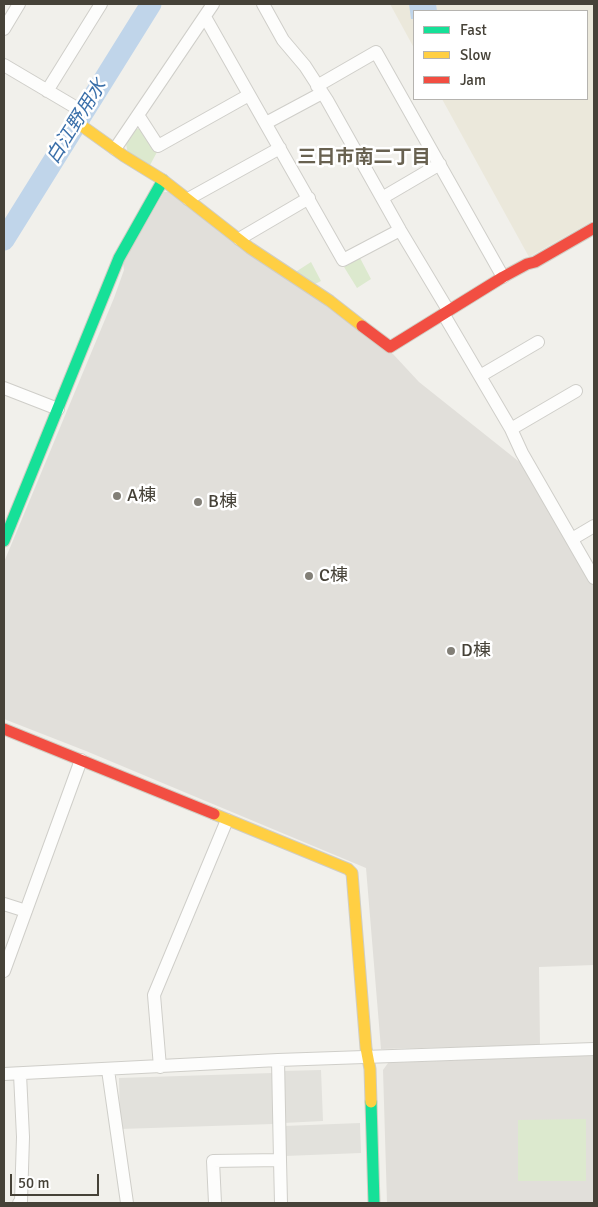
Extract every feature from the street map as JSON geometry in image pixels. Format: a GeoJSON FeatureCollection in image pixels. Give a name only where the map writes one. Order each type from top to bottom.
{"type":"FeatureCollection","features":[{"type":"Feature","properties":{"kind":"street"},"geometry":{"type":"LineString","coordinates":[[4,29],[19,4]]}},
{"type":"Feature","properties":{"kind":"street"},"geometry":{"type":"LineString","coordinates":[[47,91],[101,4]]}},
{"type":"Feature","properties":{"kind":"street"},"geometry":{"type":"LineString","coordinates":[[115,149],[213,4]]}},
{"type":"Feature","properties":{"kind":"street"},"geometry":{"type":"LineString","coordinates":[[263,4],[284,40],[305,66],[320,89],[511,429],[522,453],[594,578]]}},
{"type":"Feature","properties":{"kind":"street"},"geometry":{"type":"LineString","coordinates":[[205,17],[344,260],[400,230]]}},
{"type":"Feature","properties":{"kind":"street"},"geometry":{"type":"LineString","coordinates":[[266,124],[376,52],[503,277]]}},
{"type":"Feature","properties":{"kind":"street"},"geometry":{"type":"LineString","coordinates":[[4,65],[75,107]]}},
{"type":"Feature","properties":{"kind":"street"},"geometry":{"type":"LineString","coordinates":[[138,115],[158,146],[249,95]]}},
{"type":"Feature","properties":{"kind":"street"},"geometry":{"type":"LineString","coordinates":[[82,126],[163,180],[239,239],[330,301],[390,347],[503,277],[527,264],[535,262],[594,228]]}},
{"type":"Feature","properties":{"kind":"street"},"geometry":{"type":"LineString","coordinates":[[188,199],[280,148]]}},
{"type":"Feature","properties":{"kind":"street"},"geometry":{"type":"LineString","coordinates":[[382,198],[440,164]]}},
{"type":"Feature","properties":{"kind":"street"},"geometry":{"type":"LineString","coordinates":[[4,542],[118,258],[163,180]]}},
{"type":"Feature","properties":{"kind":"street"},"geometry":{"type":"LineString","coordinates":[[239,239],[309,198]]}},
{"type":"Feature","properties":{"kind":"street"},"geometry":{"type":"LineString","coordinates":[[480,376],[538,342]]}},
{"type":"Feature","properties":{"kind":"street"},"geometry":{"type":"LineString","coordinates":[[4,388],[58,409]]}},
{"type":"Feature","properties":{"kind":"street"},"geometry":{"type":"LineString","coordinates":[[511,429],[576,391]]}},
{"type":"Feature","properties":{"kind":"street"},"geometry":{"type":"LineString","coordinates":[[572,539],[594,526]]}},
{"type":"Feature","properties":{"kind":"street"},"geometry":{"type":"LineString","coordinates":[[4,729],[348,869],[352,873],[368,1057],[374,1203]]}},
{"type":"Feature","properties":{"kind":"street"},"geometry":{"type":"LineString","coordinates":[[4,971],[81,760]]}},
{"type":"Feature","properties":{"kind":"street"},"geometry":{"type":"LineString","coordinates":[[160,1067],[154,995],[227,820]]}},
{"type":"Feature","properties":{"kind":"street"},"geometry":{"type":"LineString","coordinates":[[4,904],[26,910]]}},
{"type":"Feature","properties":{"kind":"street"},"geometry":{"type":"LineString","coordinates":[[4,1074],[278,1060],[594,1049]]}},
{"type":"Feature","properties":{"kind":"street"},"geometry":{"type":"LineString","coordinates":[[278,1060],[281,1203]]}},
{"type":"Feature","properties":{"kind":"street"},"geometry":{"type":"LineString","coordinates":[[108,1070],[127,1203]]}},
{"type":"Feature","properties":{"kind":"street"},"geometry":{"type":"LineString","coordinates":[[19,1203],[21,1201],[22,1137],[20,1074]]}},
{"type":"Feature","properties":{"kind":"street"},"geometry":{"type":"LineString","coordinates":[[215,1203],[213,1161],[280,1160]]}},
{"type":"Feature","properties":{"kind":"shaded area"},"geometry":{"type":"Polygon","coordinates":[[[390,4],[594,4],[594,220],[529,257],[443,100],[588,100],[588,10],[413,10],[413,46],[390,4]]]}},
{"type":"Feature","properties":{"kind":"shaded area"},"geometry":{"type":"Polygon","coordinates":[[[164,192],[170,192],[393,354],[419,382],[527,468],[594,584],[594,965],[539,967],[540,1045],[381,1049],[366,868],[86,751],[4,719],[4,562],[114,298],[124,270],[123,263],[164,192]]]}},
{"type":"Feature","properties":{"kind":"shaded area"},"geometry":{"type":"Polygon","coordinates":[[[594,1055],[594,1203],[387,1203],[383,1070],[388,1063],[594,1055]]]}},
{"type":"Feature","properties":{"kind":"shaded area"},"geometry":{"type":"Polygon","coordinates":[[[321,1070],[323,1121],[283,1123],[281,1071],[321,1070]]]}},
{"type":"Feature","properties":{"kind":"shaded area"},"geometry":{"type":"Polygon","coordinates":[[[272,1073],[273,1124],[120,1129],[119,1078],[272,1073]]]}},
{"type":"Feature","properties":{"kind":"shaded area"},"geometry":{"type":"Polygon","coordinates":[[[360,1123],[361,1153],[285,1156],[284,1126],[360,1123]]]}},
{"type":"Feature","properties":{"kind":"green space"},"geometry":{"type":"Polygon","coordinates":[[[143,128],[157,152],[149,167],[128,154],[126,144],[136,129],[143,128]]]}},
{"type":"Feature","properties":{"kind":"green space"},"geometry":{"type":"Polygon","coordinates":[[[360,258],[371,279],[357,288],[344,267],[360,258]]]}},
{"type":"Feature","properties":{"kind":"green space"},"geometry":{"type":"Polygon","coordinates":[[[311,262],[321,281],[313,285],[294,273],[311,262]]]}},
{"type":"Feature","properties":{"kind":"green space"},"geometry":{"type":"Polygon","coordinates":[[[586,1119],[586,1181],[518,1181],[518,1120],[586,1119]]]}},
{"type":"Feature","properties":{"kind":"water"},"geometry":{"type":"Polygon","coordinates":[[[409,4],[436,4],[437,10],[413,10],[413,19],[411,19],[409,4]]]}},
{"type":"Feature","properties":{"kind":"waterway","name":"白江野用水"},"geometry":{"type":"LineString","coordinates":[[4,240],[151,4]]}},
{"type":"Feature","properties":{"kind":"traffic: fast"},"geometry":{"type":"LineString","coordinates":[[4,541],[119,258],[163,180]]}},
{"type":"Feature","properties":{"kind":"traffic: fast"},"geometry":{"type":"LineString","coordinates":[[371,1102],[374,1203]]}},
{"type":"Feature","properties":{"kind":"traffic: slow"},"geometry":{"type":"LineString","coordinates":[[82,126],[124,156],[163,180],[250,248],[330,301],[362,326]]}},
{"type":"Feature","properties":{"kind":"traffic: slow"},"geometry":{"type":"LineString","coordinates":[[214,814],[348,869],[352,873],[366,1048],[370,1069],[371,1102]]}},
{"type":"Feature","properties":{"kind":"traffic: jam"},"geometry":{"type":"LineString","coordinates":[[362,326],[390,347],[503,277],[527,264],[535,262],[594,228]]}},
{"type":"Feature","properties":{"kind":"traffic: jam"},"geometry":{"type":"LineString","coordinates":[[4,729],[214,814]]}},
{"type":"Feature","properties":{"kind":"place","name":"A棟"},"geometry":{"type":"Point","coordinates":[117,496]}},
{"type":"Feature","properties":{"kind":"place","name":"B棟"},"geometry":{"type":"Point","coordinates":[198,502]}},
{"type":"Feature","properties":{"kind":"place","name":"C棟"},"geometry":{"type":"Point","coordinates":[309,576]}},
{"type":"Feature","properties":{"kind":"place","name":"D棟"},"geometry":{"type":"Point","coordinates":[451,651]}},
{"type":"Feature","properties":{"kind":"district","name":"三日市南二丁目"},"geometry":{"type":"Point","coordinates":[364,158]}}]}
